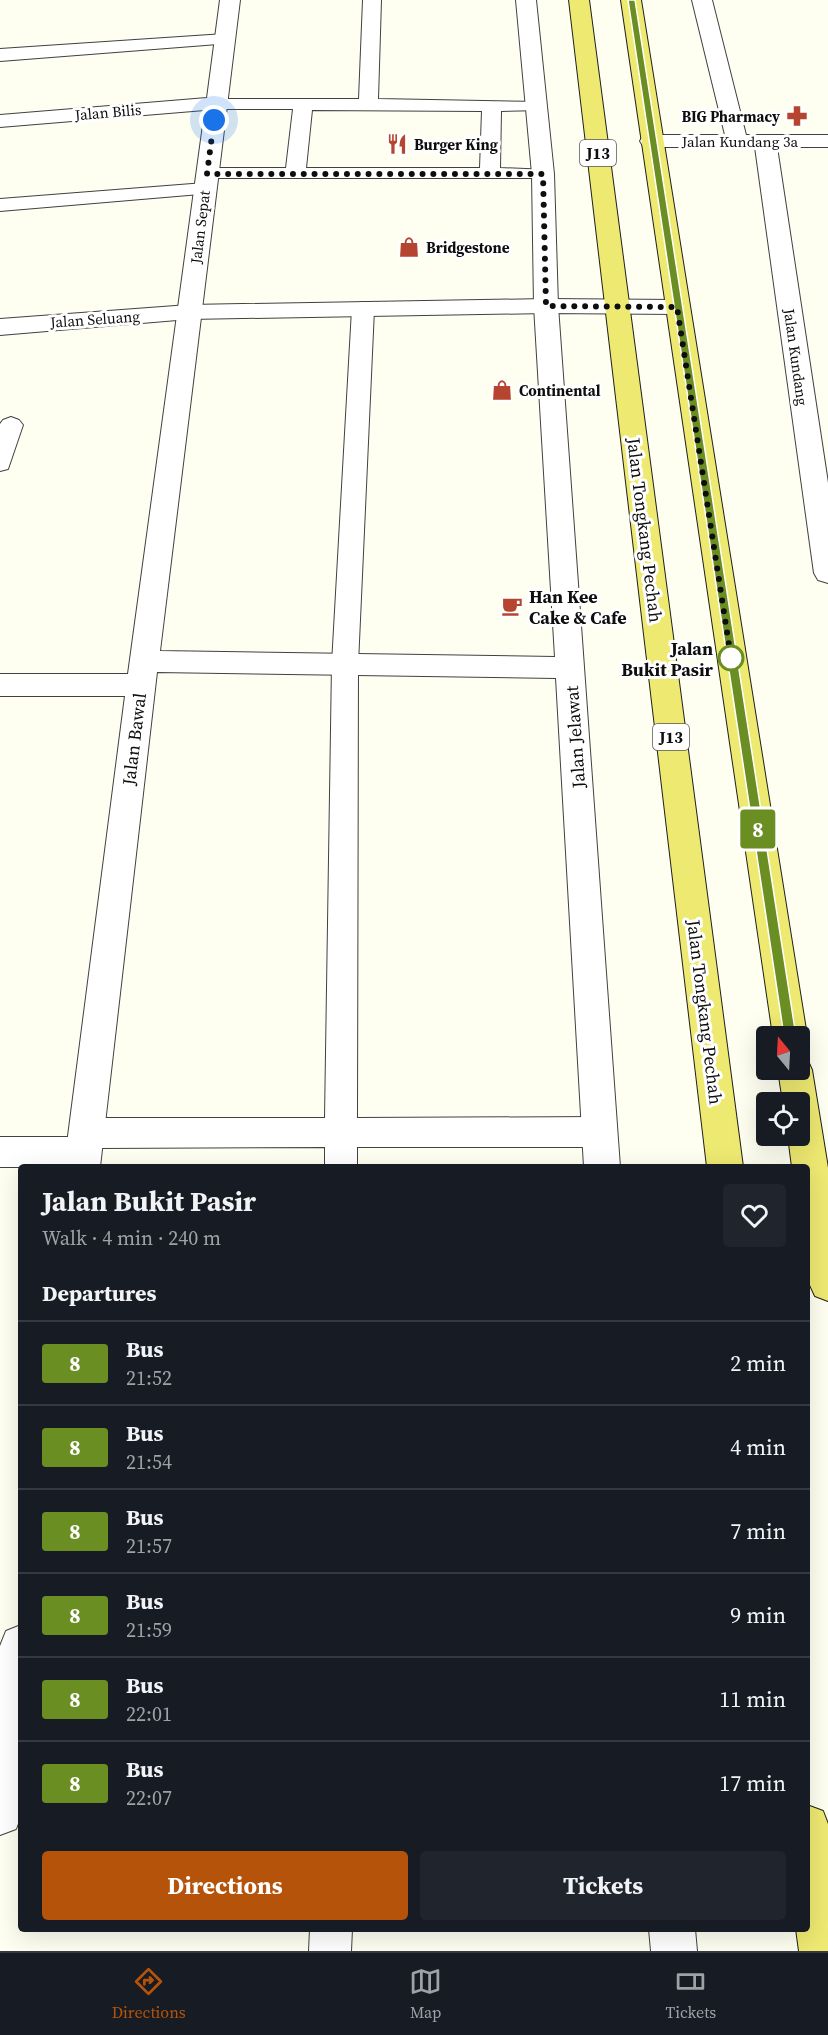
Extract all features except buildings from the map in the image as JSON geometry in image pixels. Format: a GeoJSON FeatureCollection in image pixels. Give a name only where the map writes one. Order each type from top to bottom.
{"type":"FeatureCollection","features":[{"type":"Feature","properties":{"kind":"main road","name":"Jalan Tongkang Pechah"},"geometry":{"type":"LineString","coordinates":[[579,0],[725,1164]]}},
{"type":"Feature","properties":{"kind":"main road"},"geometry":{"type":"LineString","coordinates":[[631,0],[788,1026]]}},
{"type":"Feature","properties":{"kind":"main road"},"geometry":{"type":"LineString","coordinates":[[797,1080],[828,1283]]}},
{"type":"Feature","properties":{"kind":"main road"},"geometry":{"type":"LineString","coordinates":[[810,1852],[822,1951]]}},
{"type":"Feature","properties":{"kind":"street","name":"Jalan Sepat"},"geometry":{"type":"LineString","coordinates":[[189,312],[230,0]]}},
{"type":"Feature","properties":{"kind":"street","name":"Jalan Jelawat"},"geometry":{"type":"LineString","coordinates":[[526,0],[543,174],[546,306],[602,1164]]}},
{"type":"Feature","properties":{"kind":"street"},"geometry":{"type":"LineString","coordinates":[[702,0],[737,141]]}},
{"type":"Feature","properties":{"kind":"street","name":"Jalan Bilis"},"geometry":{"type":"LineString","coordinates":[[0,121],[217,103]]}},
{"type":"Feature","properties":{"kind":"street","name":"Jalan Kundang 3a"},"geometry":{"type":"LineString","coordinates":[[651,141],[828,141]]}},
{"type":"Feature","properties":{"kind":"street","name":"Jalan Kundang"},"geometry":{"type":"LineString","coordinates":[[765,141],[801,398],[826,545],[828,573]]}},
{"type":"Feature","properties":{"kind":"street","name":"Jalan Seluang"},"geometry":{"type":"LineString","coordinates":[[0,327],[189,312],[546,306],[677,307]]}},
{"type":"Feature","properties":{"kind":"street","name":"Jalan Bawal"},"geometry":{"type":"LineString","coordinates":[[84,1151],[189,312]]}},
{"type":"Feature","properties":{"kind":"street"},"geometry":{"type":"LineString","coordinates":[[801,398],[828,398]]}},
{"type":"Feature","properties":{"kind":"street"},"geometry":{"type":"LineString","coordinates":[[0,685],[143,673],[345,664],[571,668]]}},
{"type":"Feature","properties":{"kind":"street"},"geometry":{"type":"LineString","coordinates":[[0,1813],[9,1759],[18,1674]]}},
{"type":"Feature","properties":{"kind":"street"},"geometry":{"type":"LineString","coordinates":[[672,1932],[674,1951]]}},
{"type":"Feature","properties":{"kind":"lane"},"geometry":{"type":"LineString","coordinates":[[368,103],[372,0]]}},
{"type":"Feature","properties":{"kind":"lane"},"geometry":{"type":"LineString","coordinates":[[0,55],[225,39]]}},
{"type":"Feature","properties":{"kind":"lane"},"geometry":{"type":"LineString","coordinates":[[217,103],[535,106]]}},
{"type":"Feature","properties":{"kind":"lane"},"geometry":{"type":"LineString","coordinates":[[295,173],[303,103]]}},
{"type":"Feature","properties":{"kind":"lane"},"geometry":{"type":"LineString","coordinates":[[490,174],[492,105]]}},
{"type":"Feature","properties":{"kind":"lane"},"geometry":{"type":"LineString","coordinates":[[0,205],[295,173],[543,174]]}},
{"type":"Feature","properties":{"kind":"lane"},"geometry":{"type":"LineString","coordinates":[[341,1164],[345,664],[363,309]]}},
{"type":"Feature","properties":{"kind":"lane"},"geometry":{"type":"LineString","coordinates":[[0,463],[11,425]]}},
{"type":"Feature","properties":{"kind":"lane"},"geometry":{"type":"LineString","coordinates":[[0,1152],[84,1151],[342,1134],[599,1132]]}},
{"type":"Feature","properties":{"kind":"lane"},"geometry":{"type":"LineString","coordinates":[[330,1951],[331,1932]]}},
{"type":"Feature","properties":{"kind":"bus line","name":"8"},"geometry":{"type":"LineString","coordinates":[[631,0],[788,1026]]}},
{"type":"Feature","properties":{"kind":"place","name":"BIG Pharmacy"},"geometry":{"type":"Point","coordinates":[797,116]}},
{"type":"Feature","properties":{"kind":"place","name":"Burger King"},"geometry":{"type":"Point","coordinates":[397,144]}},
{"type":"Feature","properties":{"kind":"place","name":"Bridgestone"},"geometry":{"type":"Point","coordinates":[409,247]}},
{"type":"Feature","properties":{"kind":"place","name":"Continental"},"geometry":{"type":"Point","coordinates":[502,390]}},
{"type":"Feature","properties":{"kind":"place","name":"Han Kee Cake & Cafe"},"geometry":{"type":"Point","coordinates":[512,606]}},
{"type":"Feature","properties":{"kind":"place","name":"Jalan Bukit Pasir"},"geometry":{"type":"Point","coordinates":[731,658]}},
{"type":"Feature","properties":{"kind":"route"},"geometry":{"type":"LineString","coordinates":[[214,120],[207,174],[543,174],[546,306],[677,307],[731,658]]}}]}
